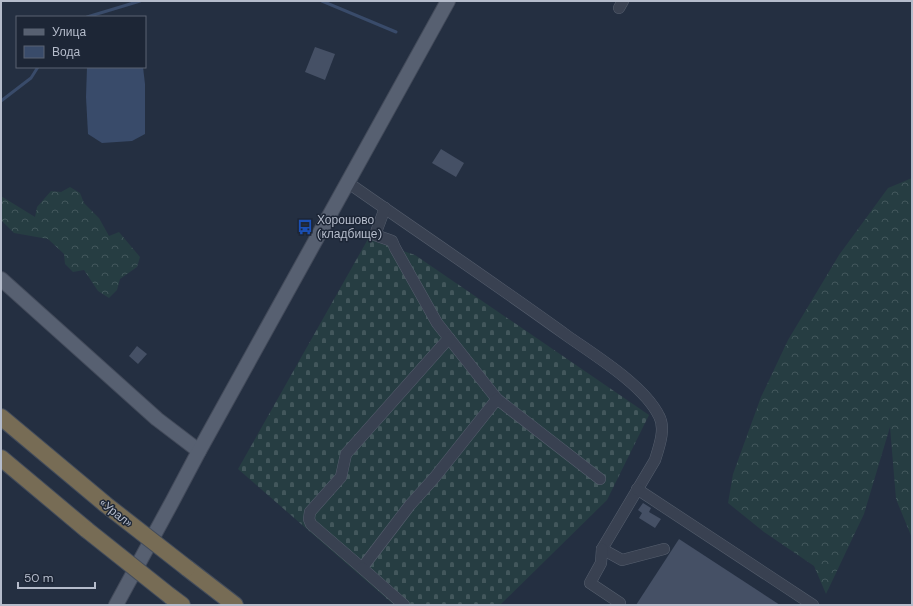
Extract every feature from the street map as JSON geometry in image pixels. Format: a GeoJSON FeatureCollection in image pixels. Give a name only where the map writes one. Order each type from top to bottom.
{"type":"FeatureCollection","features":[{"type":"Feature","properties":{"kind":"highway","name":"«Урал»"},"geometry":{"type":"LineString","coordinates":[[1,417],[106,504],[235,605]]}},
{"type":"Feature","properties":{"kind":"highway"},"geometry":{"type":"LineString","coordinates":[[1,458],[87,530],[176,600]]}},
{"type":"Feature","properties":{"kind":"main road"},"geometry":{"type":"LineString","coordinates":[[116,605],[199,451],[448,1]]}},
{"type":"Feature","properties":{"kind":"main road"},"geometry":{"type":"LineString","coordinates":[[1,279],[158,419],[199,451]]}},
{"type":"Feature","properties":{"kind":"street"},"geometry":{"type":"LineString","coordinates":[[347,182],[548,322],[621,375],[653,405],[660,418],[662,431],[658,452],[655,460],[644,476],[602,549],[601,563],[590,583],[620,603]]}},
{"type":"Feature","properties":{"kind":"street"},"geometry":{"type":"LineString","coordinates":[[385,208],[375,235],[392,241],[437,323],[497,399],[600,479]]}},
{"type":"Feature","properties":{"kind":"street"},"geometry":{"type":"LineString","coordinates":[[404,605],[311,524],[309,519],[310,512],[341,477],[346,454],[449,338]]}},
{"type":"Feature","properties":{"kind":"street"},"geometry":{"type":"LineString","coordinates":[[362,568],[410,505],[435,477],[497,399]]}},
{"type":"Feature","properties":{"kind":"street"},"geometry":{"type":"LineString","coordinates":[[637,489],[813,605]]}},
{"type":"Feature","properties":{"kind":"street"},"geometry":{"type":"LineString","coordinates":[[602,549],[622,560],[664,549]]}},
{"type":"Feature","properties":{"kind":"green space"},"geometry":{"type":"Polygon","coordinates":[[[912,178],[912,538],[896,499],[890,427],[864,514],[826,594],[814,566],[764,532],[728,503],[733,474],[761,397],[788,340],[839,255],[888,188],[912,178]]]}},
{"type":"Feature","properties":{"kind":"green space"},"geometry":{"type":"Polygon","coordinates":[[[70,187],[80,193],[84,203],[99,218],[109,236],[119,232],[140,257],[137,267],[120,279],[117,290],[109,298],[98,291],[84,270],[73,272],[65,264],[64,254],[48,239],[14,233],[1,220],[1,196],[35,217],[37,207],[51,191],[61,192],[70,187]]]}},
{"type":"Feature","properties":{"kind":"green space"},"geometry":{"type":"Polygon","coordinates":[[[368,239],[415,255],[649,415],[607,500],[500,605],[394,605],[238,469],[368,239]]]}},
{"type":"Feature","properties":{"kind":"water"},"geometry":{"type":"Polygon","coordinates":[[[87,68],[143,68],[145,84],[145,134],[132,141],[102,143],[88,134],[86,97],[87,68]]]}},
{"type":"Feature","properties":{"kind":"building"},"geometry":{"type":"Polygon","coordinates":[[[315,47],[335,54],[325,80],[305,72],[315,47]]]}},
{"type":"Feature","properties":{"kind":"building"},"geometry":{"type":"Polygon","coordinates":[[[441,149],[464,163],[456,177],[432,163],[441,149]]]}},
{"type":"Feature","properties":{"kind":"building"},"geometry":{"type":"Polygon","coordinates":[[[137,346],[147,354],[138,364],[129,356],[137,346]]]}},
{"type":"Feature","properties":{"kind":"building"},"geometry":{"type":"Polygon","coordinates":[[[643,503],[651,508],[649,512],[661,519],[655,528],[639,518],[642,513],[638,510],[643,503]]]}},
{"type":"Feature","properties":{"kind":"building"},"geometry":{"type":"Polygon","coordinates":[[[679,539],[780,605],[636,605],[679,539]]]}},
{"type":"Feature","properties":{"kind":"waterway"},"geometry":{"type":"LineString","coordinates":[[90,16],[140,1]]}},
{"type":"Feature","properties":{"kind":"waterway"},"geometry":{"type":"LineString","coordinates":[[322,1],[396,32]]}},
{"type":"Feature","properties":{"kind":"waterway"},"geometry":{"type":"LineString","coordinates":[[1,101],[31,78],[37,68]]}},
{"type":"Feature","properties":{"kind":"place","name":"Хорошово (кладбище)"},"geometry":{"type":"Point","coordinates":[305,227]}}]}
